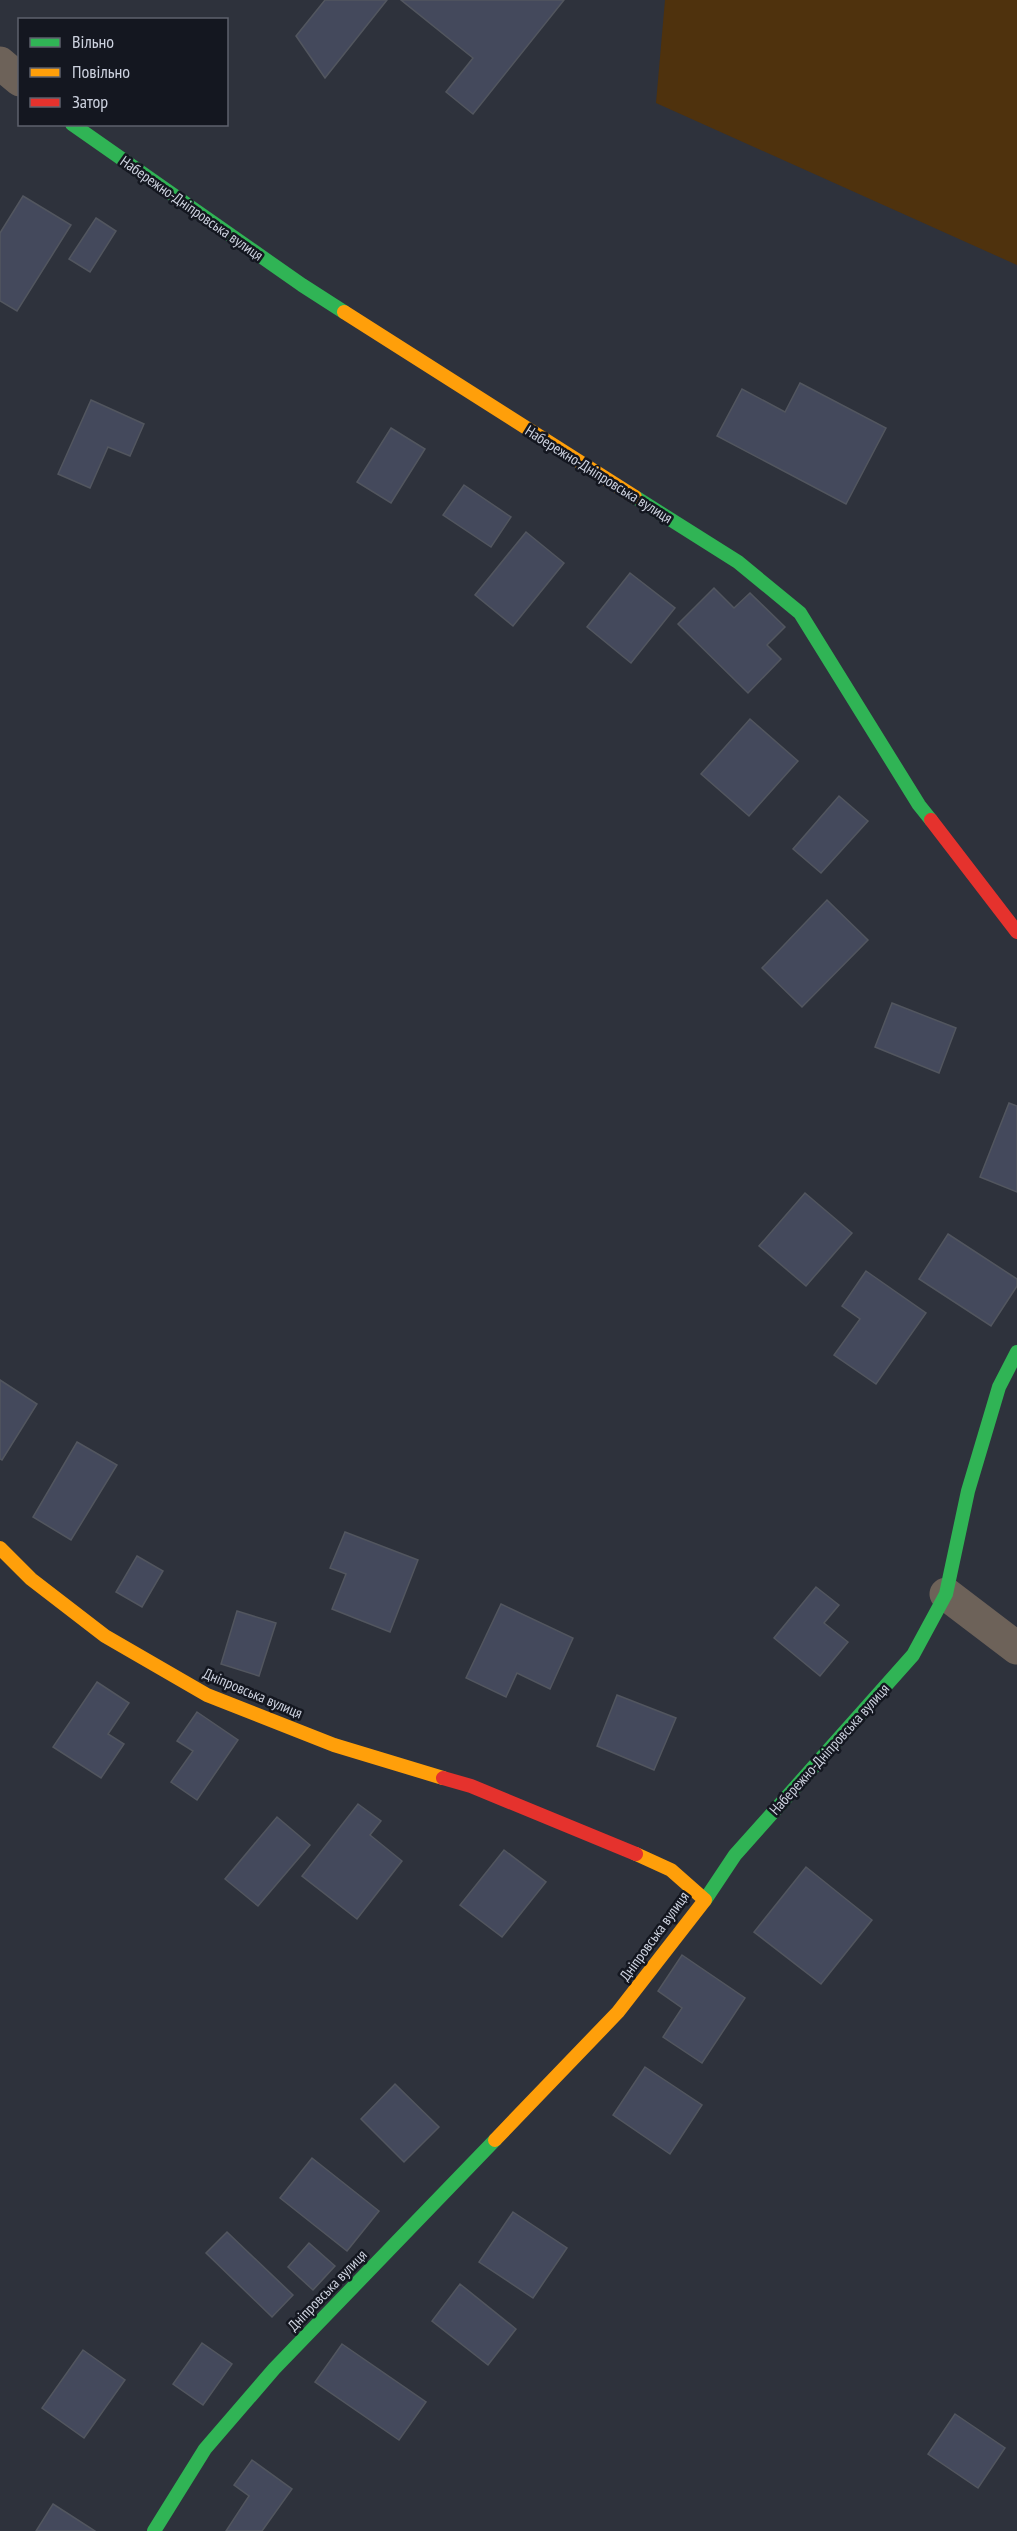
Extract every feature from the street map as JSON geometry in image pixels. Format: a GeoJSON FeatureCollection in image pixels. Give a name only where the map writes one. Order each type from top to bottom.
{"type":"FeatureCollection","features":[{"type":"Feature","properties":{"kind":"street"},"geometry":{"type":"LineString","coordinates":[[0,63],[18,78]]}},
{"type":"Feature","properties":{"kind":"street","name":"Набережно-Дніпровська вулиця"},"geometry":{"type":"LineString","coordinates":[[75,126],[302,285],[738,562],[800,612],[919,805],[1017,932]]}},
{"type":"Feature","properties":{"kind":"street","name":"Набережно-Дніпровська вулиця"},"geometry":{"type":"LineString","coordinates":[[705,1900],[735,1855],[913,1654],[946,1594],[968,1491],[999,1388],[1017,1352]]}},
{"type":"Feature","properties":{"kind":"street","name":"Дніпровська вулиця"},"geometry":{"type":"LineString","coordinates":[[0,1548],[32,1578],[105,1636],[207,1695],[334,1744],[471,1786],[628,1850],[671,1870],[705,1900],[618,2012],[274,2369],[205,2449],[154,2531]]}},
{"type":"Feature","properties":{"kind":"street"},"geometry":{"type":"LineString","coordinates":[[946,1594],[1017,1648]]}},
{"type":"Feature","properties":{"kind":"shaded area"},"geometry":{"type":"Polygon","coordinates":[[[665,0],[1017,0],[1017,265],[656,103],[665,0]]]}},
{"type":"Feature","properties":{"kind":"building"},"geometry":{"type":"Polygon","coordinates":[[[325,0],[387,0],[325,78],[296,36],[325,0]]]}},
{"type":"Feature","properties":{"kind":"building"},"geometry":{"type":"Polygon","coordinates":[[[401,0],[564,0],[473,114],[446,92],[473,58],[401,0]]]}},
{"type":"Feature","properties":{"kind":"building"},"geometry":{"type":"Polygon","coordinates":[[[23,196],[71,225],[17,311],[0,301],[0,233],[23,196]]]}},
{"type":"Feature","properties":{"kind":"building"},"geometry":{"type":"Polygon","coordinates":[[[96,218],[116,231],[90,272],[69,259],[96,218]]]}},
{"type":"Feature","properties":{"kind":"building"},"geometry":{"type":"Polygon","coordinates":[[[800,383],[886,428],[846,504],[717,436],[742,389],[785,412],[800,383]]]}},
{"type":"Feature","properties":{"kind":"building"},"geometry":{"type":"Polygon","coordinates":[[[91,400],[144,424],[130,456],[108,447],[90,488],[58,474],[91,400]]]}},
{"type":"Feature","properties":{"kind":"building"},"geometry":{"type":"Polygon","coordinates":[[[391,428],[425,449],[391,503],[357,482],[391,428]]]}},
{"type":"Feature","properties":{"kind":"building"},"geometry":{"type":"Polygon","coordinates":[[[464,485],[511,517],[491,547],[443,515],[464,485]]]}},
{"type":"Feature","properties":{"kind":"building"},"geometry":{"type":"Polygon","coordinates":[[[526,532],[564,563],[513,626],[475,595],[526,532]]]}},
{"type":"Feature","properties":{"kind":"building"},"geometry":{"type":"Polygon","coordinates":[[[630,573],[675,608],[631,663],[587,627],[630,573]]]}},
{"type":"Feature","properties":{"kind":"building"},"geometry":{"type":"Polygon","coordinates":[[[714,588],[734,608],[750,593],[785,627],[767,645],[781,659],[748,693],[678,624],[714,588]]]}},
{"type":"Feature","properties":{"kind":"building"},"geometry":{"type":"Polygon","coordinates":[[[750,719],[798,761],[749,816],[701,774],[750,719]]]}},
{"type":"Feature","properties":{"kind":"building"},"geometry":{"type":"Polygon","coordinates":[[[839,796],[868,821],[821,873],[793,849],[839,796]]]}},
{"type":"Feature","properties":{"kind":"building"},"geometry":{"type":"Polygon","coordinates":[[[827,900],[868,940],[802,1007],[762,968],[827,900]]]}},
{"type":"Feature","properties":{"kind":"building"},"geometry":{"type":"Polygon","coordinates":[[[892,1003],[956,1028],[939,1073],[875,1047],[892,1003]]]}},
{"type":"Feature","properties":{"kind":"building"},"geometry":{"type":"Polygon","coordinates":[[[1009,1103],[1017,1106],[1017,1192],[980,1177],[1009,1103]]]}},
{"type":"Feature","properties":{"kind":"building"},"geometry":{"type":"Polygon","coordinates":[[[805,1193],[852,1233],[806,1286],[759,1246],[805,1193]]]}},
{"type":"Feature","properties":{"kind":"building"},"geometry":{"type":"Polygon","coordinates":[[[948,1234],[1017,1279],[1017,1286],[991,1326],[919,1279],[948,1234]]]}},
{"type":"Feature","properties":{"kind":"building"},"geometry":{"type":"Polygon","coordinates":[[[866,1271],[926,1313],[876,1384],[834,1355],[860,1319],[842,1306],[866,1271]]]}},
{"type":"Feature","properties":{"kind":"building"},"geometry":{"type":"Polygon","coordinates":[[[0,1380],[37,1404],[2,1460],[0,1459],[0,1380]]]}},
{"type":"Feature","properties":{"kind":"building"},"geometry":{"type":"Polygon","coordinates":[[[77,1442],[117,1465],[71,1540],[33,1517],[77,1442]]]}},
{"type":"Feature","properties":{"kind":"building"},"geometry":{"type":"Polygon","coordinates":[[[345,1532],[418,1560],[390,1632],[332,1609],[346,1574],[330,1568],[345,1532]]]}},
{"type":"Feature","properties":{"kind":"building"},"geometry":{"type":"Polygon","coordinates":[[[137,1556],[163,1571],[142,1607],[116,1592],[137,1556]]]}},
{"type":"Feature","properties":{"kind":"building"},"geometry":{"type":"Polygon","coordinates":[[[816,1587],[839,1605],[824,1623],[848,1642],[820,1676],[774,1638],[816,1587]]]}},
{"type":"Feature","properties":{"kind":"building"},"geometry":{"type":"Polygon","coordinates":[[[501,1604],[573,1638],[550,1689],[517,1673],[506,1697],[466,1678],[501,1604]]]}},
{"type":"Feature","properties":{"kind":"building"},"geometry":{"type":"Polygon","coordinates":[[[237,1611],[276,1623],[259,1676],[221,1664],[237,1611]]]}},
{"type":"Feature","properties":{"kind":"building"},"geometry":{"type":"Polygon","coordinates":[[[97,1682],[129,1703],[108,1734],[124,1744],[101,1778],[53,1747],[97,1682]]]}},
{"type":"Feature","properties":{"kind":"building"},"geometry":{"type":"Polygon","coordinates":[[[617,1695],[676,1718],[654,1770],[597,1746],[617,1695]]]}},
{"type":"Feature","properties":{"kind":"building"},"geometry":{"type":"Polygon","coordinates":[[[197,1712],[238,1740],[197,1800],[171,1782],[193,1751],[177,1741],[197,1712]]]}},
{"type":"Feature","properties":{"kind":"building"},"geometry":{"type":"Polygon","coordinates":[[[358,1804],[381,1821],[370,1835],[402,1861],[357,1919],[302,1876],[358,1804]]]}},
{"type":"Feature","properties":{"kind":"building"},"geometry":{"type":"Polygon","coordinates":[[[277,1817],[310,1845],[258,1906],[225,1879],[277,1817]]]}},
{"type":"Feature","properties":{"kind":"building"},"geometry":{"type":"Polygon","coordinates":[[[504,1850],[546,1882],[502,1937],[460,1905],[504,1850]]]}},
{"type":"Feature","properties":{"kind":"building"},"geometry":{"type":"Polygon","coordinates":[[[806,1867],[872,1920],[821,1984],[754,1932],[806,1867]]]}},
{"type":"Feature","properties":{"kind":"building"},"geometry":{"type":"Polygon","coordinates":[[[682,1955],[745,1998],[702,2063],[663,2037],[682,2008],[658,1991],[682,1955]]]}},
{"type":"Feature","properties":{"kind":"building"},"geometry":{"type":"Polygon","coordinates":[[[645,2067],[702,2105],[670,2154],[613,2115],[645,2067]]]}},
{"type":"Feature","properties":{"kind":"building"},"geometry":{"type":"Polygon","coordinates":[[[395,2084],[439,2127],[404,2162],[361,2119],[395,2084]]]}},
{"type":"Feature","properties":{"kind":"building"},"geometry":{"type":"Polygon","coordinates":[[[312,2158],[379,2211],[347,2251],[280,2198],[312,2158]]]}},
{"type":"Feature","properties":{"kind":"building"},"geometry":{"type":"Polygon","coordinates":[[[513,2212],[567,2248],[533,2298],[479,2262],[513,2212]]]}},
{"type":"Feature","properties":{"kind":"building"},"geometry":{"type":"Polygon","coordinates":[[[227,2232],[293,2295],[272,2317],[206,2253],[227,2232]]]}},
{"type":"Feature","properties":{"kind":"building"},"geometry":{"type":"Polygon","coordinates":[[[309,2243],[335,2266],[313,2290],[288,2267],[309,2243]]]}},
{"type":"Feature","properties":{"kind":"building"},"geometry":{"type":"Polygon","coordinates":[[[460,2284],[516,2329],[488,2365],[432,2321],[460,2284]]]}},
{"type":"Feature","properties":{"kind":"building"},"geometry":{"type":"Polygon","coordinates":[[[202,2343],[232,2364],[203,2405],[173,2384],[202,2343]]]}},
{"type":"Feature","properties":{"kind":"building"},"geometry":{"type":"Polygon","coordinates":[[[342,2344],[426,2402],[399,2440],[315,2382],[342,2344]]]}},
{"type":"Feature","properties":{"kind":"building"},"geometry":{"type":"Polygon","coordinates":[[[83,2350],[125,2380],[84,2438],[42,2408],[83,2350]]]}},
{"type":"Feature","properties":{"kind":"building"},"geometry":{"type":"Polygon","coordinates":[[[955,2414],[1005,2448],[978,2488],[928,2454],[955,2414]]]}},
{"type":"Feature","properties":{"kind":"building"},"geometry":{"type":"Polygon","coordinates":[[[252,2460],[292,2489],[262,2531],[226,2531],[249,2496],[234,2485],[252,2460]]]}},
{"type":"Feature","properties":{"kind":"building"},"geometry":{"type":"Polygon","coordinates":[[[53,2504],[95,2531],[36,2531],[53,2504]]]}},
{"type":"Feature","properties":{"kind":"traffic: fast"},"geometry":{"type":"LineString","coordinates":[[75,126],[344,312]]}},
{"type":"Feature","properties":{"kind":"traffic: fast"},"geometry":{"type":"LineString","coordinates":[[635,497],[738,562],[800,613],[919,805],[931,820]]}},
{"type":"Feature","properties":{"kind":"traffic: fast"},"geometry":{"type":"LineString","coordinates":[[705,1900],[735,1855],[913,1655],[946,1594],[968,1491],[999,1387],[1017,1352]]}},
{"type":"Feature","properties":{"kind":"traffic: fast"},"geometry":{"type":"LineString","coordinates":[[154,2531],[205,2449],[274,2369],[495,2140]]}},
{"type":"Feature","properties":{"kind":"traffic: slow"},"geometry":{"type":"LineString","coordinates":[[344,312],[635,497]]}},
{"type":"Feature","properties":{"kind":"traffic: slow"},"geometry":{"type":"LineString","coordinates":[[0,1548],[31,1579],[105,1636],[207,1695],[334,1745],[443,1778]]}},
{"type":"Feature","properties":{"kind":"traffic: slow"},"geometry":{"type":"LineString","coordinates":[[495,2140],[618,2012],[705,1900],[671,1870],[636,1854]]}},
{"type":"Feature","properties":{"kind":"traffic: jam"},"geometry":{"type":"LineString","coordinates":[[931,820],[1017,932]]}},
{"type":"Feature","properties":{"kind":"traffic: jam"},"geometry":{"type":"LineString","coordinates":[[443,1778],[471,1786],[636,1854]]}}]}
